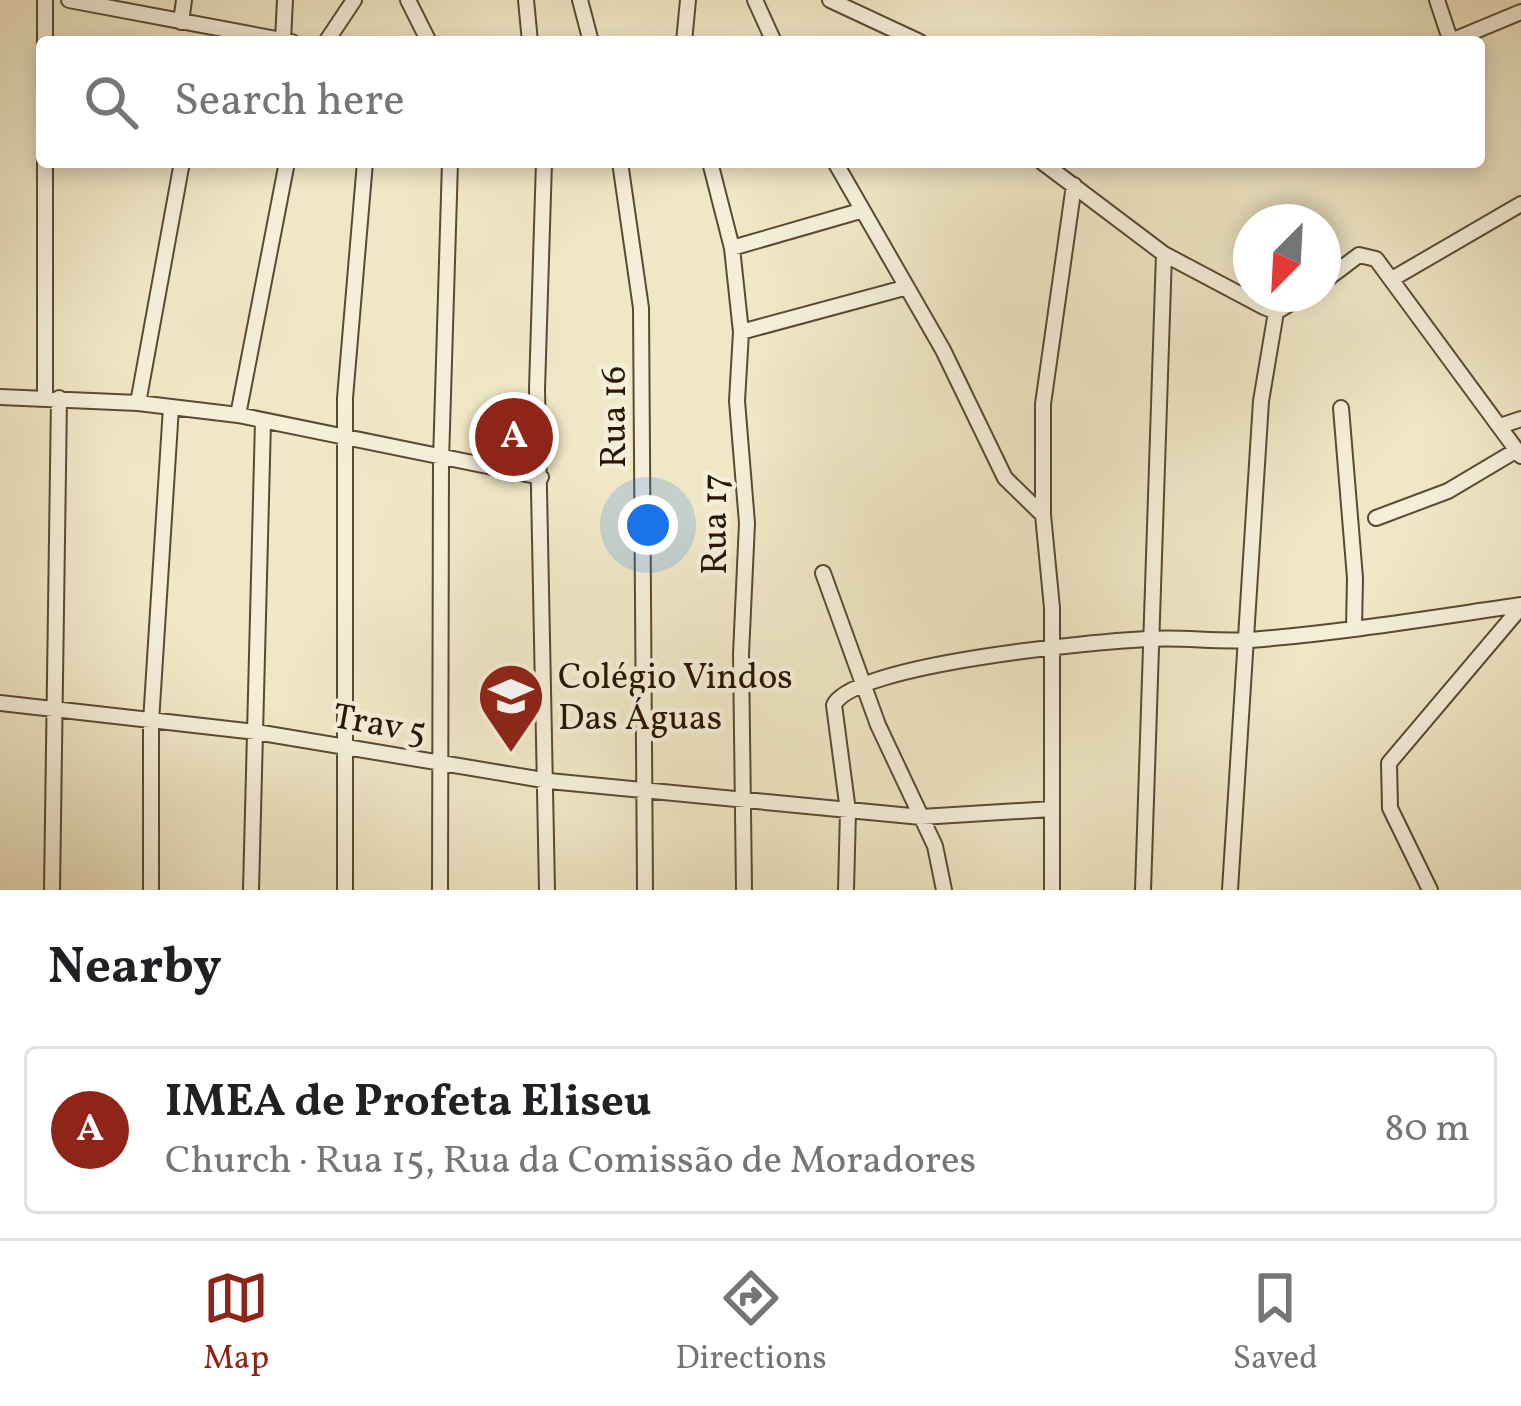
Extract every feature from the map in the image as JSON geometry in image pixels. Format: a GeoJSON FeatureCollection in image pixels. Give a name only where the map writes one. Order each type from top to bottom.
{"type":"FeatureCollection","features":[{"type":"Feature","properties":{"kind":"street"},"geometry":{"type":"LineString","coordinates":[[45,0],[45,36]]}},
{"type":"Feature","properties":{"kind":"street"},"geometry":{"type":"LineString","coordinates":[[182,22],[184,0]]}},
{"type":"Feature","properties":{"kind":"street"},"geometry":{"type":"LineString","coordinates":[[285,0],[287,36]]}},
{"type":"Feature","properties":{"kind":"street"},"geometry":{"type":"LineString","coordinates":[[330,36],[354,0]]}},
{"type":"Feature","properties":{"kind":"street"},"geometry":{"type":"LineString","coordinates":[[408,0],[426,36]]}},
{"type":"Feature","properties":{"kind":"street"},"geometry":{"type":"LineString","coordinates":[[526,0],[529,36]]}},
{"type":"Feature","properties":{"kind":"street"},"geometry":{"type":"LineString","coordinates":[[580,0],[589,36]]}},
{"type":"Feature","properties":{"kind":"street"},"geometry":{"type":"LineString","coordinates":[[685,36],[688,0]]}},
{"type":"Feature","properties":{"kind":"street"},"geometry":{"type":"LineString","coordinates":[[755,0],[771,36]]}},
{"type":"Feature","properties":{"kind":"street"},"geometry":{"type":"LineString","coordinates":[[830,0],[907,36]]}},
{"type":"Feature","properties":{"kind":"street"},"geometry":{"type":"LineString","coordinates":[[1438,0],[1449,36]]}},
{"type":"Feature","properties":{"kind":"street"},"geometry":{"type":"LineString","coordinates":[[80,1],[182,22],[217,36]]}},
{"type":"Feature","properties":{"kind":"street"},"geometry":{"type":"LineString","coordinates":[[1465,36],[1521,12]]}},
{"type":"Feature","properties":{"kind":"street"},"geometry":{"type":"LineString","coordinates":[[45,168],[56,712],[52,890]]}},
{"type":"Feature","properties":{"kind":"street"},"geometry":{"type":"LineString","coordinates":[[138,403],[181,168]]}},
{"type":"Feature","properties":{"kind":"street"},"geometry":{"type":"LineString","coordinates":[[238,415],[286,168]]}},
{"type":"Feature","properties":{"kind":"street"},"geometry":{"type":"LineString","coordinates":[[345,890],[347,345],[364,168]]}},
{"type":"Feature","properties":{"kind":"street"},"geometry":{"type":"LineString","coordinates":[[440,890],[441,460],[450,168]]}},
{"type":"Feature","properties":{"kind":"street"},"geometry":{"type":"LineString","coordinates":[[544,168],[537,389],[549,781],[547,890]]}},
{"type":"Feature","properties":{"kind":"street","name":"Rua 16"},"geometry":{"type":"LineString","coordinates":[[621,168],[641,308],[645,890]]}},
{"type":"Feature","properties":{"kind":"street","name":"Rua 17"},"geometry":{"type":"LineString","coordinates":[[712,168],[732,248],[740,332],[737,401],[747,523],[741,654],[744,890]]}},
{"type":"Feature","properties":{"kind":"street"},"geometry":{"type":"LineString","coordinates":[[838,168],[944,350],[1005,478],[1042,515]]}},
{"type":"Feature","properties":{"kind":"street"},"geometry":{"type":"LineString","coordinates":[[1050,168],[1164,254],[1233,290]]}},
{"type":"Feature","properties":{"kind":"street"},"geometry":{"type":"LineString","coordinates":[[1052,890],[1043,404],[1074,185]]}},
{"type":"Feature","properties":{"kind":"street"},"geometry":{"type":"LineString","coordinates":[[1392,279],[1521,203]]}},
{"type":"Feature","properties":{"kind":"street"},"geometry":{"type":"LineString","coordinates":[[732,248],[860,211]]}},
{"type":"Feature","properties":{"kind":"street"},"geometry":{"type":"LineString","coordinates":[[1143,890],[1164,254]]}},
{"type":"Feature","properties":{"kind":"street"},"geometry":{"type":"LineString","coordinates":[[1341,271],[1369,254],[1519,453],[1448,491],[1376,518]]}},
{"type":"Feature","properties":{"kind":"street"},"geometry":{"type":"LineString","coordinates":[[740,332],[904,288]]}},
{"type":"Feature","properties":{"kind":"street"},"geometry":{"type":"LineString","coordinates":[[1230,890],[1261,401],[1276,312]]}},
{"type":"Feature","properties":{"kind":"street"},"geometry":{"type":"LineString","coordinates":[[0,397],[138,403],[238,415],[346,441],[541,477]]}},
{"type":"Feature","properties":{"kind":"street"},"geometry":{"type":"LineString","coordinates":[[151,890],[152,722],[171,407]]}},
{"type":"Feature","properties":{"kind":"street"},"geometry":{"type":"LineString","coordinates":[[1341,408],[1355,578],[1354,628]]}},
{"type":"Feature","properties":{"kind":"street"},"geometry":{"type":"LineString","coordinates":[[1500,426],[1521,418]]}},
{"type":"Feature","properties":{"kind":"street"},"geometry":{"type":"LineString","coordinates":[[251,890],[263,422]]}},
{"type":"Feature","properties":{"kind":"street"},"geometry":{"type":"LineString","coordinates":[[823,573],[862,683],[935,846],[944,890]]}},
{"type":"Feature","properties":{"kind":"street"},"geometry":{"type":"LineString","coordinates":[[846,890],[848,811],[834,705],[840,694],[862,683],[936,664],[1051,647],[1150,639],[1246,640],[1521,606]]}},
{"type":"Feature","properties":{"kind":"street"},"geometry":{"type":"LineString","coordinates":[[1430,890],[1390,808],[1389,763],[1521,606]]}},
{"type":"Feature","properties":{"kind":"street","name":"Trav 5"},"geometry":{"type":"LineString","coordinates":[[0,704],[256,732],[549,781],[848,811],[921,817],[1052,808]]}},
{"type":"Feature","properties":{"kind":"place","name":"IMEA de Profeta Eliseu"},"geometry":{"type":"Point","coordinates":[514,437]}},
{"type":"Feature","properties":{"kind":"place","name":"Colégio Vindos Das Águas"},"geometry":{"type":"Point","coordinates":[511,755]}}]}
